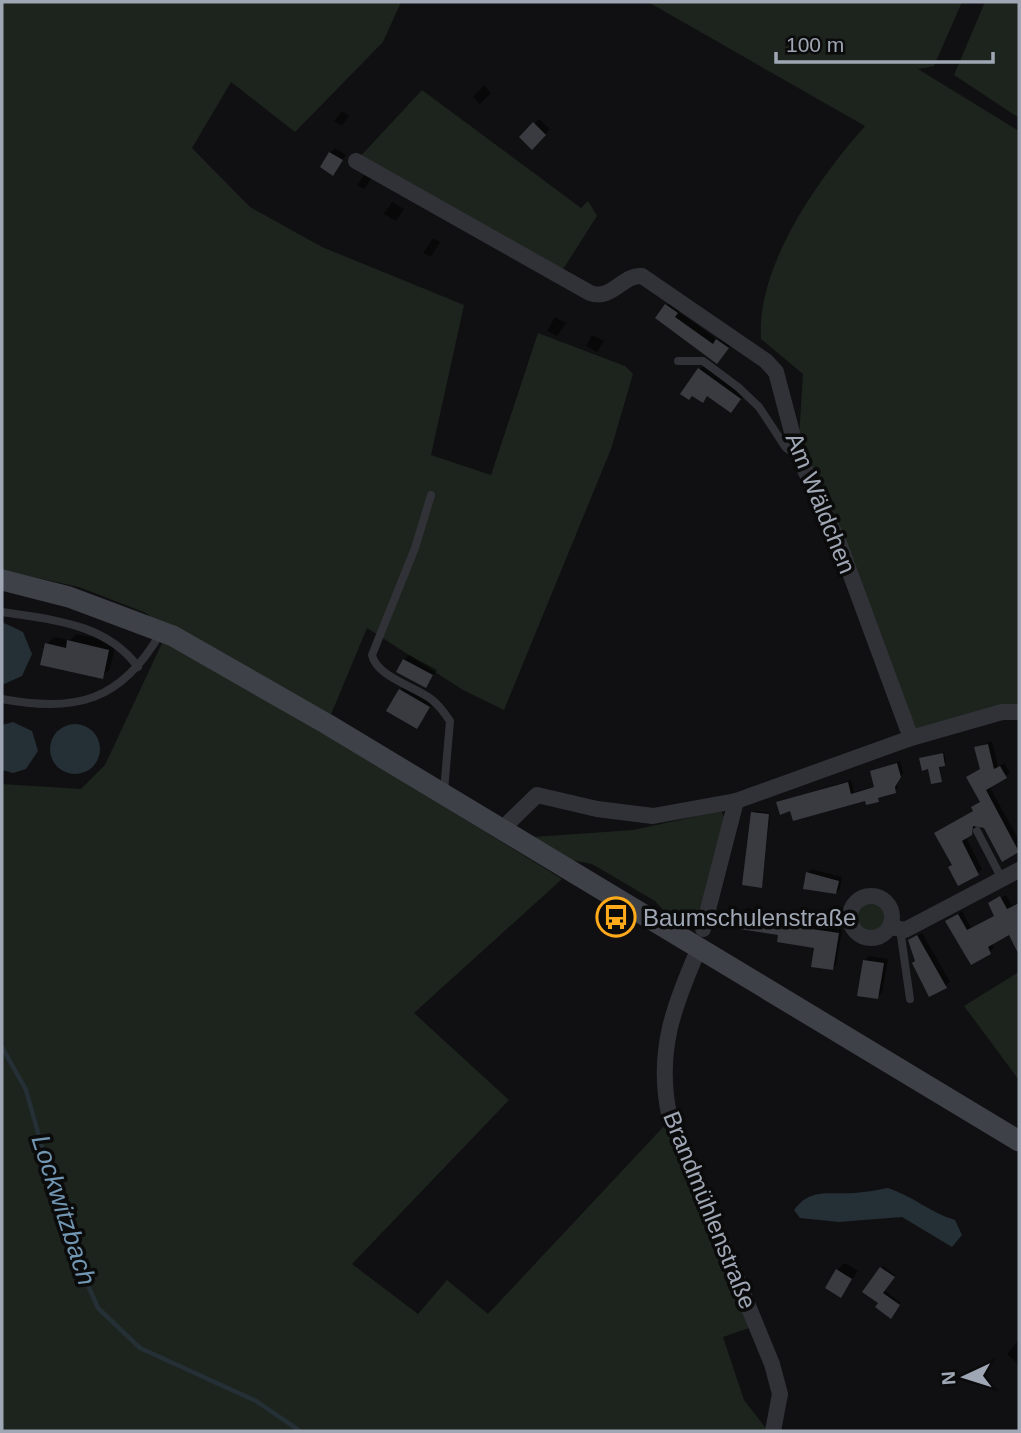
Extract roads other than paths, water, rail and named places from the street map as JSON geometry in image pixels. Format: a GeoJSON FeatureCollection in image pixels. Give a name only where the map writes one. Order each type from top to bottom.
{"type":"FeatureCollection","features":[{"type":"Feature","properties":{"kind":"main road"},"geometry":{"type":"LineString","coordinates":[[2,580],[69,597],[162,631],[502,829],[701,939],[1019,1141]]}},
{"type":"Feature","properties":{"kind":"street","name":"Am Wäldchen"},"geometry":{"type":"LineString","coordinates":[[356,161],[590,293],[606,294],[634,275],[642,276],[766,361],[776,372],[797,456],[839,543],[911,738]]}},
{"type":"Feature","properties":{"kind":"street"},"geometry":{"type":"LineString","coordinates":[[502,829],[537,795],[597,809],[653,816],[737,801],[911,738],[1002,712],[1019,712]]}},
{"type":"Feature","properties":{"kind":"street"},"geometry":{"type":"LineString","coordinates":[[701,939],[737,801]]}},
{"type":"Feature","properties":{"kind":"street"},"geometry":{"type":"LineString","coordinates":[[896,928],[905,930],[1019,870]]}},
{"type":"Feature","properties":{"kind":"street","name":"Brandmühlenstraße"},"geometry":{"type":"LineString","coordinates":[[701,939],[682,987],[669,1034],[663,1057],[663,1082],[668,1114],[772,1364],[780,1394],[773,1431]]}},
{"type":"Feature","properties":{"kind":"lane"},"geometry":{"type":"LineString","coordinates":[[678,360],[703,361],[738,387],[759,407],[786,448],[797,456]]}},
{"type":"Feature","properties":{"kind":"lane"},"geometry":{"type":"LineString","coordinates":[[431,495],[415,548],[372,655],[373,662],[383,671],[430,699],[450,721],[443,794]]}},
{"type":"Feature","properties":{"kind":"lane"},"geometry":{"type":"LineString","coordinates":[[2,612],[63,622],[107,636],[138,667]]}},
{"type":"Feature","properties":{"kind":"lane"},"geometry":{"type":"LineString","coordinates":[[2,699],[57,706],[85,702],[112,690],[138,667],[162,631]]}},
{"type":"Feature","properties":{"kind":"lane"},"geometry":{"type":"LineString","coordinates":[[977,831],[1002,880]]}},
{"type":"Feature","properties":{"kind":"lane"},"geometry":{"type":"LineString","coordinates":[[896,928],[910,999]]}},
{"type":"Feature","properties":{"kind":"waterway","name":"Lockwitzbach"},"geometry":{"type":"LineString","coordinates":[[2,1047],[26,1090],[68,1240],[98,1308],[140,1348],[256,1401],[300,1431]]}},
{"type":"Feature","properties":{"kind":"place","name":"Baumschulenstraße"},"geometry":{"type":"Point","coordinates":[616,917]}}]}
